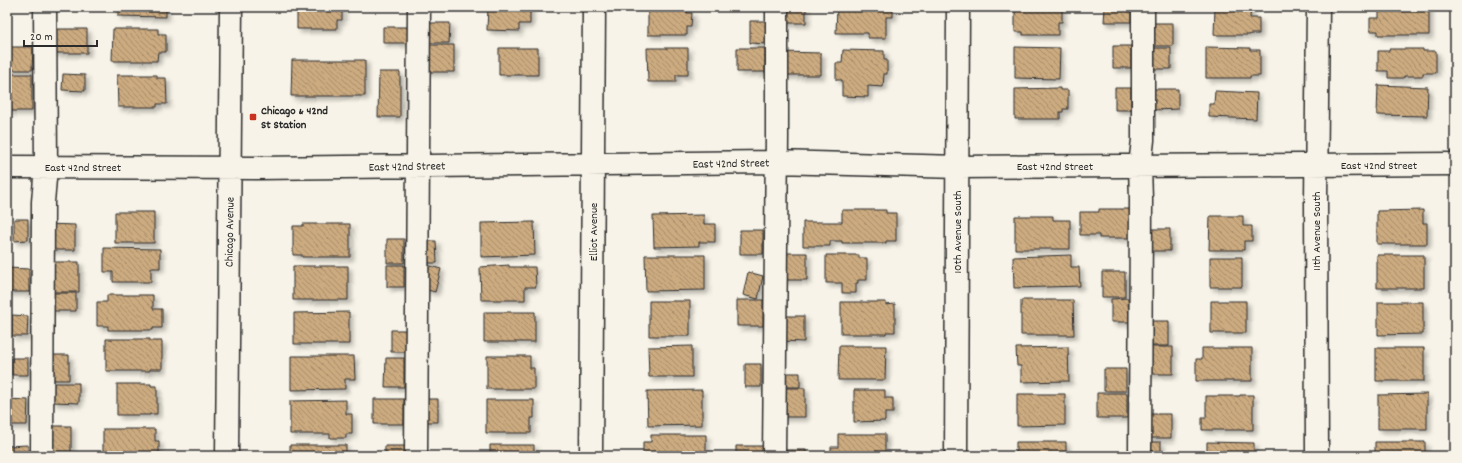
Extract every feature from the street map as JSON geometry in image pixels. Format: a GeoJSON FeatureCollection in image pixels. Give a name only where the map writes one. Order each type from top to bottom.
{"type":"FeatureCollection","features":[{"type":"Feature","properties":{"kind":"street"},"geometry":{"type":"LineString","coordinates":[[42,456],[43,202],[46,167],[45,7]]}},
{"type":"Feature","properties":{"kind":"street","name":"Chicago Avenue"},"geometry":{"type":"LineString","coordinates":[[228,456],[231,7]]}},
{"type":"Feature","properties":{"kind":"street"},"geometry":{"type":"LineString","coordinates":[[416,456],[419,7]]}},
{"type":"Feature","properties":{"kind":"street","name":"Elliot Avenue"},"geometry":{"type":"LineString","coordinates":[[592,456],[594,7]]}},
{"type":"Feature","properties":{"kind":"street"},"geometry":{"type":"LineString","coordinates":[[774,456],[777,162],[776,7]]}},
{"type":"Feature","properties":{"kind":"street","name":"10th Avenue South"},"geometry":{"type":"LineString","coordinates":[[956,456],[958,7]]}},
{"type":"Feature","properties":{"kind":"street"},"geometry":{"type":"LineString","coordinates":[[1140,456],[1140,166],[1143,140],[1143,7]]}},
{"type":"Feature","properties":{"kind":"street","name":"11th Avenue South"},"geometry":{"type":"LineString","coordinates":[[1318,7],[1316,165],[1318,456]]}},
{"type":"Feature","properties":{"kind":"street","name":"East 42nd Street"},"geometry":{"type":"LineString","coordinates":[[7,167],[230,168],[777,162],[958,166],[1455,164]]}},
{"type":"Feature","properties":{"kind":"building"},"geometry":{"type":"Polygon","coordinates":[[[113,7],[166,7],[166,17],[118,16],[118,10],[113,9],[113,7]]]}},
{"type":"Feature","properties":{"kind":"building"},"geometry":{"type":"Polygon","coordinates":[[[297,7],[342,7],[342,20],[337,20],[337,29],[297,29],[297,7]]]}},
{"type":"Feature","properties":{"kind":"building"},"geometry":{"type":"Polygon","coordinates":[[[488,7],[530,7],[530,24],[519,24],[519,31],[487,30],[488,7]]]}},
{"type":"Feature","properties":{"kind":"building"},"geometry":{"type":"Polygon","coordinates":[[[648,7],[687,7],[687,13],[692,13],[691,27],[687,27],[687,35],[648,35],[648,7]]]}},
{"type":"Feature","properties":{"kind":"building"},"geometry":{"type":"Polygon","coordinates":[[[782,7],[806,7],[806,23],[781,23],[782,7]]]}},
{"type":"Feature","properties":{"kind":"building"},"geometry":{"type":"Polygon","coordinates":[[[837,7],[893,7],[893,17],[886,17],[886,38],[868,38],[868,33],[836,33],[837,7]]]}},
{"type":"Feature","properties":{"kind":"building"},"geometry":{"type":"Polygon","coordinates":[[[1015,7],[1062,7],[1062,22],[1058,22],[1058,35],[1023,35],[1023,32],[1015,32],[1015,7]]]}},
{"type":"Feature","properties":{"kind":"building"},"geometry":{"type":"Polygon","coordinates":[[[1105,7],[1131,7],[1131,22],[1104,22],[1105,7]]]}},
{"type":"Feature","properties":{"kind":"building"},"geometry":{"type":"Polygon","coordinates":[[[1215,7],[1251,7],[1250,18],[1259,18],[1259,34],[1214,35],[1215,7]]]}},
{"type":"Feature","properties":{"kind":"building"},"geometry":{"type":"Polygon","coordinates":[[[1379,7],[1429,7],[1429,35],[1378,35],[1378,31],[1370,31],[1370,18],[1379,18],[1379,7]]]}},
{"type":"Feature","properties":{"kind":"building"},"geometry":{"type":"Polygon","coordinates":[[[750,21],[766,21],[766,44],[750,43],[750,21]]]}},
{"type":"Feature","properties":{"kind":"building"},"geometry":{"type":"Polygon","coordinates":[[[429,23],[450,23],[449,43],[429,43],[429,23]]]}},
{"type":"Feature","properties":{"kind":"building"},"geometry":{"type":"Polygon","coordinates":[[[1148,23],[1173,23],[1173,46],[1147,46],[1148,23]]]}},
{"type":"Feature","properties":{"kind":"building"},"geometry":{"type":"Polygon","coordinates":[[[383,27],[408,27],[408,43],[383,43],[383,27]]]}},
{"type":"Feature","properties":{"kind":"building"},"geometry":{"type":"Polygon","coordinates":[[[51,29],[87,29],[87,53],[51,53],[51,29]]]}},
{"type":"Feature","properties":{"kind":"building"},"geometry":{"type":"Polygon","coordinates":[[[113,29],[158,29],[158,34],[166,34],[166,52],[158,52],[157,61],[112,61],[113,29]]]}},
{"type":"Feature","properties":{"kind":"building"},"geometry":{"type":"Polygon","coordinates":[[[425,45],[454,45],[454,72],[425,72],[425,45]]]}},
{"type":"Feature","properties":{"kind":"building"},"geometry":{"type":"Polygon","coordinates":[[[1113,46],[1131,46],[1131,68],[1113,68],[1113,46]]]}},
{"type":"Feature","properties":{"kind":"building"},"geometry":{"type":"Polygon","coordinates":[[[7,47],[33,47],[32,70],[7,70],[7,47]]]}},
{"type":"Feature","properties":{"kind":"building"},"geometry":{"type":"Polygon","coordinates":[[[1015,47],[1060,48],[1059,79],[1015,78],[1015,47]]]}},
{"type":"Feature","properties":{"kind":"building"},"geometry":{"type":"Polygon","coordinates":[[[1206,47],[1250,48],[1250,50],[1260,50],[1260,76],[1250,76],[1250,78],[1206,78],[1206,47]]]}},
{"type":"Feature","properties":{"kind":"building"},"geometry":{"type":"Polygon","coordinates":[[[499,48],[538,48],[538,75],[499,75],[499,48]]]}},
{"type":"Feature","properties":{"kind":"building"},"geometry":{"type":"Polygon","coordinates":[[[647,48],[688,48],[688,75],[676,75],[676,82],[648,82],[647,48]]]}},
{"type":"Feature","properties":{"kind":"building"},"geometry":{"type":"Polygon","coordinates":[[[737,48],[765,48],[765,72],[737,72],[737,48]]]}},
{"type":"Feature","properties":{"kind":"building"},"geometry":{"type":"Polygon","coordinates":[[[1148,48],[1171,48],[1171,69],[1148,69],[1148,48]]]}},
{"type":"Feature","properties":{"kind":"building"},"geometry":{"type":"Polygon","coordinates":[[[1389,49],[1423,49],[1423,51],[1436,51],[1436,73],[1423,73],[1423,76],[1404,76],[1404,78],[1388,78],[1388,71],[1378,71],[1378,51],[1389,51],[1389,49]]]}},
{"type":"Feature","properties":{"kind":"building"},"geometry":{"type":"Polygon","coordinates":[[[843,50],[884,51],[884,60],[887,60],[887,74],[884,74],[883,87],[868,86],[868,97],[842,96],[842,80],[836,80],[836,63],[842,63],[843,50]]]}},
{"type":"Feature","properties":{"kind":"building"},"geometry":{"type":"Polygon","coordinates":[[[781,52],[821,53],[821,75],[781,75],[781,52]]]}},
{"type":"Feature","properties":{"kind":"building"},"geometry":{"type":"Polygon","coordinates":[[[292,60],[365,60],[365,96],[291,96],[292,60]]]}},
{"type":"Feature","properties":{"kind":"building"},"geometry":{"type":"Polygon","coordinates":[[[379,72],[400,72],[400,117],[378,117],[379,72]]]}},
{"type":"Feature","properties":{"kind":"building"},"geometry":{"type":"Polygon","coordinates":[[[7,74],[32,74],[32,111],[7,111],[7,74]]]}},
{"type":"Feature","properties":{"kind":"building"},"geometry":{"type":"Polygon","coordinates":[[[63,74],[85,75],[85,91],[62,90],[63,74]]]}},
{"type":"Feature","properties":{"kind":"building"},"geometry":{"type":"Polygon","coordinates":[[[117,75],[157,75],[157,78],[166,78],[167,104],[157,104],[157,107],[118,107],[117,75]]]}},
{"type":"Feature","properties":{"kind":"building"},"geometry":{"type":"Polygon","coordinates":[[[1378,85],[1428,87],[1427,116],[1377,115],[1378,85]]]}},
{"type":"Feature","properties":{"kind":"building"},"geometry":{"type":"Polygon","coordinates":[[[1453,85],[1455,85],[1455,111],[1453,111],[1453,85]]]}},
{"type":"Feature","properties":{"kind":"building"},"geometry":{"type":"Polygon","coordinates":[[[1060,88],[1060,90],[1068,90],[1068,109],[1063,109],[1063,112],[1060,112],[1060,119],[1015,119],[1015,89],[1060,88]]]}},
{"type":"Feature","properties":{"kind":"building"},"geometry":{"type":"Polygon","coordinates":[[[1115,88],[1131,88],[1131,110],[1115,110],[1115,88]]]}},
{"type":"Feature","properties":{"kind":"building"},"geometry":{"type":"Polygon","coordinates":[[[1154,89],[1178,89],[1178,109],[1154,110],[1154,89]]]}},
{"type":"Feature","properties":{"kind":"building"},"geometry":{"type":"Polygon","coordinates":[[[1215,91],[1257,93],[1256,119],[1209,117],[1209,104],[1214,104],[1215,91]]]}},
{"type":"Feature","properties":{"kind":"building"},"geometry":{"type":"Polygon","coordinates":[[[1099,209],[1131,209],[1131,238],[1099,238],[1099,235],[1080,235],[1080,212],[1099,212],[1099,209]]]}},
{"type":"Feature","properties":{"kind":"building"},"geometry":{"type":"Polygon","coordinates":[[[842,210],[886,210],[886,213],[896,213],[896,241],[886,241],[886,243],[842,243],[842,241],[830,241],[830,246],[803,246],[803,222],[842,222],[842,210]]]}},
{"type":"Feature","properties":{"kind":"building"},"geometry":{"type":"Polygon","coordinates":[[[1423,210],[1423,223],[1427,223],[1427,244],[1377,244],[1377,211],[1423,210]]]}},
{"type":"Feature","properties":{"kind":"building"},"geometry":{"type":"Polygon","coordinates":[[[115,212],[154,212],[154,243],[115,243],[115,212]]]}},
{"type":"Feature","properties":{"kind":"building"},"geometry":{"type":"Polygon","coordinates":[[[704,215],[704,224],[715,224],[715,242],[699,242],[699,246],[654,247],[653,216],[704,215]]]}},
{"type":"Feature","properties":{"kind":"building"},"geometry":{"type":"Polygon","coordinates":[[[1015,216],[1053,216],[1053,220],[1070,220],[1070,249],[1015,249],[1015,216]]]}},
{"type":"Feature","properties":{"kind":"building"},"geometry":{"type":"Polygon","coordinates":[[[1210,216],[1243,216],[1243,226],[1252,226],[1252,241],[1244,241],[1244,250],[1209,250],[1210,216]]]}},
{"type":"Feature","properties":{"kind":"building"},"geometry":{"type":"Polygon","coordinates":[[[14,219],[28,219],[28,240],[14,241],[14,219]]]}},
{"type":"Feature","properties":{"kind":"building"},"geometry":{"type":"Polygon","coordinates":[[[534,222],[535,255],[481,257],[481,223],[534,222]]]}},
{"type":"Feature","properties":{"kind":"building"},"geometry":{"type":"Polygon","coordinates":[[[47,224],[75,225],[75,250],[47,250],[47,224]]]}},
{"type":"Feature","properties":{"kind":"building"},"geometry":{"type":"Polygon","coordinates":[[[303,224],[350,224],[350,257],[302,257],[302,255],[293,255],[293,226],[303,226],[303,224]]]}},
{"type":"Feature","properties":{"kind":"building"},"geometry":{"type":"Polygon","coordinates":[[[1145,229],[1170,229],[1170,251],[1145,251],[1145,229]]]}},
{"type":"Feature","properties":{"kind":"building"},"geometry":{"type":"Polygon","coordinates":[[[740,230],[763,230],[763,254],[740,254],[740,230]]]}},
{"type":"Feature","properties":{"kind":"building"},"geometry":{"type":"Polygon","coordinates":[[[387,239],[404,239],[404,263],[387,263],[387,239]]]}},
{"type":"Feature","properties":{"kind":"building"},"geometry":{"type":"Polygon","coordinates":[[[423,241],[436,241],[437,263],[423,263],[423,241]]]}},
{"type":"Feature","properties":{"kind":"building"},"geometry":{"type":"Polygon","coordinates":[[[104,248],[160,249],[160,268],[151,268],[151,282],[113,282],[113,272],[104,272],[104,248]]]}},
{"type":"Feature","properties":{"kind":"building"},"geometry":{"type":"Polygon","coordinates":[[[778,253],[807,253],[807,280],[778,280],[778,253]]]}},
{"type":"Feature","properties":{"kind":"building"},"geometry":{"type":"Polygon","coordinates":[[[645,255],[705,255],[705,290],[646,291],[645,255]]]}},
{"type":"Feature","properties":{"kind":"building"},"geometry":{"type":"Polygon","coordinates":[[[826,255],[859,255],[859,258],[867,258],[867,280],[858,280],[858,283],[856,283],[856,293],[842,293],[842,283],[826,283],[826,255]]]}},
{"type":"Feature","properties":{"kind":"building"},"geometry":{"type":"Polygon","coordinates":[[[1071,255],[1071,267],[1079,267],[1080,286],[1014,288],[1013,257],[1071,255]]]}},
{"type":"Feature","properties":{"kind":"building"},"geometry":{"type":"Polygon","coordinates":[[[1377,255],[1424,255],[1424,288],[1377,288],[1377,255]]]}},
{"type":"Feature","properties":{"kind":"building"},"geometry":{"type":"Polygon","coordinates":[[[1210,257],[1242,257],[1242,287],[1210,287],[1210,257]]]}},
{"type":"Feature","properties":{"kind":"building"},"geometry":{"type":"Polygon","coordinates":[[[54,262],[79,262],[79,292],[54,292],[54,262]]]}},
{"type":"Feature","properties":{"kind":"building"},"geometry":{"type":"Polygon","coordinates":[[[387,265],[404,265],[404,287],[387,287],[387,265]]]}},
{"type":"Feature","properties":{"kind":"building"},"geometry":{"type":"Polygon","coordinates":[[[427,265],[441,269],[435,292],[421,288],[427,265]]]}},
{"type":"Feature","properties":{"kind":"building"},"geometry":{"type":"Polygon","coordinates":[[[509,265],[509,267],[535,267],[536,287],[525,287],[525,300],[481,300],[480,267],[509,265]]]}},
{"type":"Feature","properties":{"kind":"building"},"geometry":{"type":"Polygon","coordinates":[[[293,266],[348,266],[348,300],[293,300],[293,266]]]}},
{"type":"Feature","properties":{"kind":"building"},"geometry":{"type":"Polygon","coordinates":[[[7,268],[29,269],[29,292],[7,292],[7,268]]]}},
{"type":"Feature","properties":{"kind":"building"},"geometry":{"type":"Polygon","coordinates":[[[748,272],[763,276],[758,299],[743,295],[748,272]]]}},
{"type":"Feature","properties":{"kind":"building"},"geometry":{"type":"Polygon","coordinates":[[[1102,272],[1125,272],[1125,297],[1102,297],[1102,272]]]}},
{"type":"Feature","properties":{"kind":"building"},"geometry":{"type":"Polygon","coordinates":[[[52,293],[76,293],[76,311],[52,311],[52,293]]]}},
{"type":"Feature","properties":{"kind":"building"},"geometry":{"type":"Polygon","coordinates":[[[107,295],[153,295],[153,309],[162,309],[162,328],[153,328],[153,330],[108,330],[108,326],[97,326],[97,302],[107,302],[107,295]]]}},
{"type":"Feature","properties":{"kind":"building"},"geometry":{"type":"Polygon","coordinates":[[[1128,298],[1129,322],[1111,322],[1111,299],[1128,298]]]}},
{"type":"Feature","properties":{"kind":"building"},"geometry":{"type":"Polygon","coordinates":[[[737,300],[763,300],[763,326],[737,326],[737,300]]]}},
{"type":"Feature","properties":{"kind":"building"},"geometry":{"type":"Polygon","coordinates":[[[1021,300],[1073,300],[1074,335],[1021,335],[1021,300]]]}},
{"type":"Feature","properties":{"kind":"building"},"geometry":{"type":"Polygon","coordinates":[[[649,301],[690,301],[690,336],[649,336],[649,301]]]}},
{"type":"Feature","properties":{"kind":"building"},"geometry":{"type":"Polygon","coordinates":[[[1211,301],[1246,301],[1246,333],[1211,333],[1211,301]]]}},
{"type":"Feature","properties":{"kind":"building"},"geometry":{"type":"Polygon","coordinates":[[[841,302],[886,302],[886,305],[895,304],[895,332],[886,332],[886,334],[841,334],[841,302]]]}},
{"type":"Feature","properties":{"kind":"building"},"geometry":{"type":"Polygon","coordinates":[[[1378,302],[1423,302],[1423,334],[1378,335],[1378,302]]]}},
{"type":"Feature","properties":{"kind":"building"},"geometry":{"type":"Polygon","coordinates":[[[349,312],[349,344],[294,344],[294,313],[349,312]]]}},
{"type":"Feature","properties":{"kind":"building"},"geometry":{"type":"Polygon","coordinates":[[[484,312],[535,312],[535,342],[484,342],[484,312]]]}},
{"type":"Feature","properties":{"kind":"building"},"geometry":{"type":"Polygon","coordinates":[[[12,315],[28,316],[27,336],[12,336],[12,315]]]}},
{"type":"Feature","properties":{"kind":"building"},"geometry":{"type":"Polygon","coordinates":[[[781,316],[804,316],[804,342],[781,341],[781,316]]]}},
{"type":"Feature","properties":{"kind":"building"},"geometry":{"type":"Polygon","coordinates":[[[1144,321],[1169,321],[1169,346],[1144,346],[1144,321]]]}},
{"type":"Feature","properties":{"kind":"building"},"geometry":{"type":"Polygon","coordinates":[[[391,330],[406,330],[406,352],[391,352],[391,330]]]}},
{"type":"Feature","properties":{"kind":"building"},"geometry":{"type":"Polygon","coordinates":[[[106,339],[150,339],[150,341],[162,341],[162,369],[150,369],[150,371],[106,371],[106,339]]]}},
{"type":"Feature","properties":{"kind":"building"},"geometry":{"type":"Polygon","coordinates":[[[692,346],[692,377],[649,377],[648,347],[692,346]]]}},
{"type":"Feature","properties":{"kind":"building"},"geometry":{"type":"Polygon","coordinates":[[[839,346],[886,346],[885,380],[838,380],[839,346]]]}},
{"type":"Feature","properties":{"kind":"building"},"geometry":{"type":"Polygon","coordinates":[[[1068,347],[1069,381],[1021,382],[1021,366],[1017,366],[1016,348],[1068,347]]]}},
{"type":"Feature","properties":{"kind":"building"},"geometry":{"type":"Polygon","coordinates":[[[1144,347],[1173,347],[1173,374],[1144,374],[1144,347]]]}},
{"type":"Feature","properties":{"kind":"building"},"geometry":{"type":"Polygon","coordinates":[[[1202,348],[1252,348],[1252,381],[1196,381],[1196,359],[1202,359],[1202,348]]]}},
{"type":"Feature","properties":{"kind":"building"},"geometry":{"type":"Polygon","coordinates":[[[1376,348],[1424,348],[1424,381],[1376,381],[1376,348]]]}},
{"type":"Feature","properties":{"kind":"building"},"geometry":{"type":"Polygon","coordinates":[[[44,355],[69,355],[69,380],[43,380],[44,355]]]}},
{"type":"Feature","properties":{"kind":"building"},"geometry":{"type":"Polygon","coordinates":[[[291,356],[354,356],[355,379],[345,379],[345,389],[291,390],[291,356]]]}},
{"type":"Feature","properties":{"kind":"building"},"geometry":{"type":"Polygon","coordinates":[[[487,356],[530,356],[530,368],[534,368],[534,389],[487,389],[487,356]]]}},
{"type":"Feature","properties":{"kind":"building"},"geometry":{"type":"Polygon","coordinates":[[[12,358],[28,358],[28,375],[12,375],[12,358]]]}},
{"type":"Feature","properties":{"kind":"building"},"geometry":{"type":"Polygon","coordinates":[[[386,358],[404,358],[404,387],[385,387],[386,358]]]}},
{"type":"Feature","properties":{"kind":"building"},"geometry":{"type":"Polygon","coordinates":[[[745,364],[761,364],[761,387],[745,387],[745,364]]]}},
{"type":"Feature","properties":{"kind":"building"},"geometry":{"type":"Polygon","coordinates":[[[1104,369],[1126,369],[1126,391],[1104,391],[1104,369]]]}},
{"type":"Feature","properties":{"kind":"building"},"geometry":{"type":"Polygon","coordinates":[[[779,373],[800,373],[800,387],[779,387],[779,373]]]}},
{"type":"Feature","properties":{"kind":"building"},"geometry":{"type":"Polygon","coordinates":[[[53,383],[79,383],[79,403],[53,402],[53,383]]]}},
{"type":"Feature","properties":{"kind":"building"},"geometry":{"type":"Polygon","coordinates":[[[117,384],[151,384],[151,386],[157,386],[157,414],[117,415],[117,384]]]}},
{"type":"Feature","properties":{"kind":"building"},"geometry":{"type":"Polygon","coordinates":[[[778,388],[805,388],[805,417],[778,417],[778,388]]]}},
{"type":"Feature","properties":{"kind":"building"},"geometry":{"type":"Polygon","coordinates":[[[702,390],[702,425],[648,426],[647,391],[702,390]]]}},
{"type":"Feature","properties":{"kind":"building"},"geometry":{"type":"Polygon","coordinates":[[[854,390],[885,390],[885,398],[893,398],[893,413],[885,413],[885,421],[854,422],[854,390]]]}},
{"type":"Feature","properties":{"kind":"building"},"geometry":{"type":"Polygon","coordinates":[[[1097,393],[1127,393],[1127,418],[1097,418],[1097,393]]]}},
{"type":"Feature","properties":{"kind":"building"},"geometry":{"type":"Polygon","coordinates":[[[1017,394],[1065,394],[1065,425],[1017,426],[1017,394]]]}},
{"type":"Feature","properties":{"kind":"building"},"geometry":{"type":"Polygon","coordinates":[[[1427,394],[1427,429],[1378,429],[1378,395],[1427,394]]]}},
{"type":"Feature","properties":{"kind":"building"},"geometry":{"type":"Polygon","coordinates":[[[1253,395],[1253,430],[1202,430],[1202,418],[1206,418],[1206,396],[1253,395]]]}},
{"type":"Feature","properties":{"kind":"building"},"geometry":{"type":"Polygon","coordinates":[[[7,399],[28,400],[27,425],[7,425],[7,399]]]}},
{"type":"Feature","properties":{"kind":"building"},"geometry":{"type":"Polygon","coordinates":[[[374,399],[404,399],[404,424],[374,424],[374,399]]]}},
{"type":"Feature","properties":{"kind":"building"},"geometry":{"type":"Polygon","coordinates":[[[421,399],[438,399],[438,422],[421,422],[421,399]]]}},
{"type":"Feature","properties":{"kind":"building"},"geometry":{"type":"Polygon","coordinates":[[[346,400],[346,414],[352,414],[352,434],[346,434],[346,438],[330,438],[330,434],[290,434],[290,401],[346,400]]]}},
{"type":"Feature","properties":{"kind":"building"},"geometry":{"type":"Polygon","coordinates":[[[486,400],[534,400],[534,418],[531,418],[531,433],[486,433],[486,400]]]}},
{"type":"Feature","properties":{"kind":"building"},"geometry":{"type":"Polygon","coordinates":[[[1144,414],[1171,414],[1171,438],[1144,438],[1144,414]]]}},
{"type":"Feature","properties":{"kind":"building"},"geometry":{"type":"Polygon","coordinates":[[[47,426],[71,426],[71,452],[47,452],[47,426]]]}},
{"type":"Feature","properties":{"kind":"building"},"geometry":{"type":"Polygon","coordinates":[[[103,429],[155,429],[155,441],[159,441],[159,456],[103,456],[103,429]]]}},
{"type":"Feature","properties":{"kind":"building"},"geometry":{"type":"Polygon","coordinates":[[[838,434],[885,434],[885,456],[831,456],[831,447],[838,447],[838,434]]]}},
{"type":"Feature","properties":{"kind":"building"},"geometry":{"type":"Polygon","coordinates":[[[651,435],[706,435],[706,456],[643,456],[643,442],[651,442],[651,435]]]}},
{"type":"Feature","properties":{"kind":"building"},"geometry":{"type":"Polygon","coordinates":[[[1016,442],[1066,442],[1066,456],[1016,456],[1016,442]]]}},
{"type":"Feature","properties":{"kind":"building"},"geometry":{"type":"Polygon","coordinates":[[[1143,442],[1161,442],[1161,456],[1143,456],[1143,442]]]}},
{"type":"Feature","properties":{"kind":"building"},"geometry":{"type":"Polygon","coordinates":[[[1207,442],[1254,443],[1254,456],[1207,456],[1207,442]]]}},
{"type":"Feature","properties":{"kind":"building"},"geometry":{"type":"Polygon","coordinates":[[[1375,442],[1425,442],[1425,456],[1375,456],[1375,442]]]}},
{"type":"Feature","properties":{"kind":"building"},"geometry":{"type":"Polygon","coordinates":[[[28,445],[28,456],[7,456],[7,446],[28,445]]]}},
{"type":"Feature","properties":{"kind":"building"},"geometry":{"type":"Polygon","coordinates":[[[290,445],[346,445],[346,456],[290,456],[290,445]]]}},
{"type":"Feature","properties":{"kind":"building"},"geometry":{"type":"Polygon","coordinates":[[[490,445],[534,445],[534,456],[490,456],[490,445]]]}},
{"type":"Feature","properties":{"kind":"building"},"geometry":{"type":"Polygon","coordinates":[[[385,446],[405,446],[405,456],[385,456],[385,446]]]}},
{"type":"Feature","properties":{"kind":"building"},"geometry":{"type":"Polygon","coordinates":[[[736,446],[764,446],[764,456],[736,456],[736,446]]]}},
{"type":"Feature","properties":{"kind":"building"},"geometry":{"type":"Polygon","coordinates":[[[776,450],[806,450],[806,456],[777,456],[776,450]]]}},
{"type":"Feature","properties":{"kind":"place","name":"Chicago & 42nd St Station"},"geometry":{"type":"Point","coordinates":[253,117]}}]}
